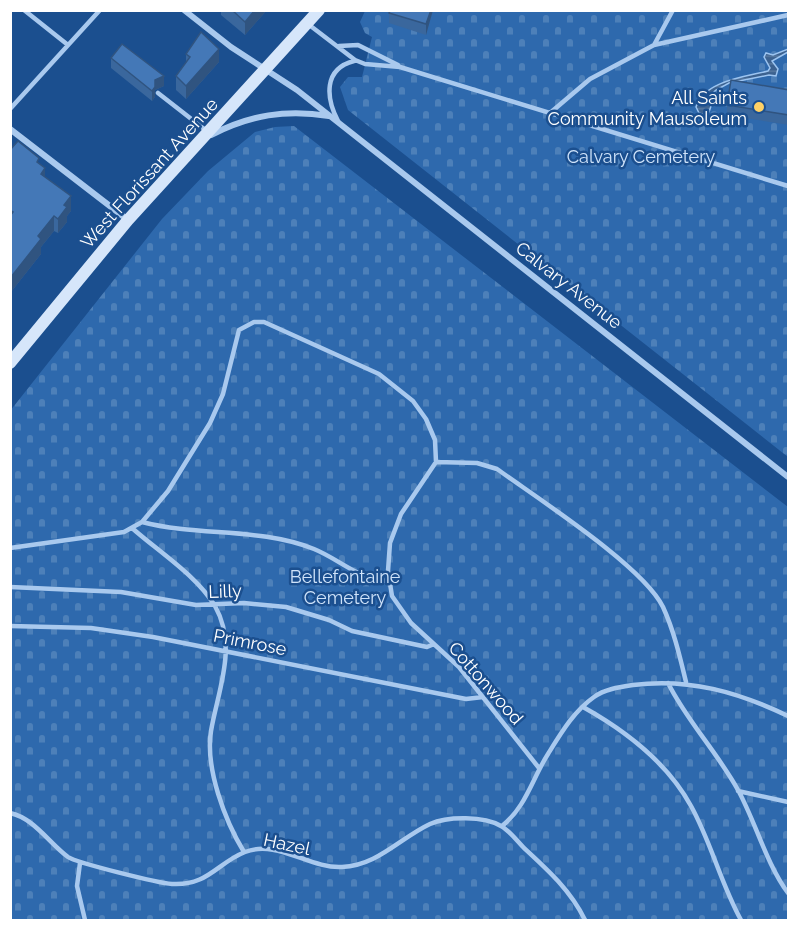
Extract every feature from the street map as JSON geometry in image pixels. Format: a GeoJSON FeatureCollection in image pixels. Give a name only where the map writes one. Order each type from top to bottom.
{"type":"FeatureCollection","features":[{"type":"Feature","properties":{"kind":"main road","name":"West Florissant Avenue"},"geometry":{"type":"LineString","coordinates":[[10,363],[128,220],[319,11]]}},
{"type":"Feature","properties":{"kind":"street","name":"Calvary Avenue"},"geometry":{"type":"LineString","coordinates":[[184,10],[231,47],[267,70],[331,117],[789,477]]}},
{"type":"Feature","properties":{"kind":"street","name":"Calvary Avenue"},"geometry":{"type":"LineString","coordinates":[[204,136],[239,122],[269,114],[300,112],[331,117]]}},
{"type":"Feature","properties":{"kind":"street"},"geometry":{"type":"LineString","coordinates":[[10,129],[128,220]]}},
{"type":"Feature","properties":{"kind":"lane"},"geometry":{"type":"LineString","coordinates":[[24,10],[68,45]]}},
{"type":"Feature","properties":{"kind":"lane"},"geometry":{"type":"LineString","coordinates":[[10,110],[99,10]]}},
{"type":"Feature","properties":{"kind":"lane"},"geometry":{"type":"LineString","coordinates":[[654,45],[674,10]]}},
{"type":"Feature","properties":{"kind":"lane"},"geometry":{"type":"LineString","coordinates":[[550,113],[590,79],[654,45],[789,15]]}},
{"type":"Feature","properties":{"kind":"lane"},"geometry":{"type":"LineString","coordinates":[[308,24],[355,60],[365,64],[400,67]]}},
{"type":"Feature","properties":{"kind":"lane"},"geometry":{"type":"LineString","coordinates":[[339,46],[358,45],[400,67],[789,186]]}},
{"type":"Feature","properties":{"kind":"lane"},"geometry":{"type":"LineString","coordinates":[[340,124],[329,100],[330,81],[339,68],[355,60]]}},
{"type":"Feature","properties":{"kind":"lane"},"geometry":{"type":"LineString","coordinates":[[158,93],[204,136]]}},
{"type":"Feature","properties":{"kind":"lane"},"geometry":{"type":"LineString","coordinates":[[18,149],[25,140]]}},
{"type":"Feature","properties":{"kind":"lane"},"geometry":{"type":"LineString","coordinates":[[10,548],[124,532],[142,522],[168,491],[210,423],[223,394],[239,330],[246,324],[264,322],[379,374],[413,401],[426,419],[435,440],[436,462],[477,463],[497,469],[638,576],[662,605],[675,638],[686,682]]}},
{"type":"Feature","properties":{"kind":"lane","name":"Cottonwood"},"geometry":{"type":"LineString","coordinates":[[436,462],[401,514],[390,543],[388,571],[392,596],[411,623],[459,667],[539,768]]}},
{"type":"Feature","properties":{"kind":"lane"},"geometry":{"type":"LineString","coordinates":[[142,522],[167,528],[280,537],[316,550],[348,569],[376,581],[390,581]]}},
{"type":"Feature","properties":{"kind":"lane"},"geometry":{"type":"LineString","coordinates":[[132,528],[203,588],[213,605],[223,633],[226,664],[223,685],[210,733],[214,780],[228,826],[244,852]]}},
{"type":"Feature","properties":{"kind":"lane","name":"Lilly"},"geometry":{"type":"LineString","coordinates":[[10,586],[121,592],[187,604],[244,603],[286,607],[329,620],[352,632],[427,647],[434,644]]}},
{"type":"Feature","properties":{"kind":"lane","name":"Primrose"},"geometry":{"type":"LineString","coordinates":[[10,626],[91,628],[466,699],[483,697]]}},
{"type":"Feature","properties":{"kind":"lane"},"geometry":{"type":"LineString","coordinates":[[668,682],[680,706],[709,742],[738,791],[789,893]]}},
{"type":"Feature","properties":{"kind":"lane"},"geometry":{"type":"LineString","coordinates":[[585,921],[577,904],[557,879],[502,826],[514,817],[526,801],[539,768],[571,719],[595,696],[616,687],[668,682],[686,682],[749,697],[789,716]]}},
{"type":"Feature","properties":{"kind":"lane"},"geometry":{"type":"LineString","coordinates":[[583,707],[632,738],[666,770],[691,806],[741,921]]}},
{"type":"Feature","properties":{"kind":"lane"},"geometry":{"type":"LineString","coordinates":[[738,791],[789,802]]}},
{"type":"Feature","properties":{"kind":"lane","name":"Hazel"},"geometry":{"type":"LineString","coordinates":[[10,813],[27,821],[69,858],[80,863],[97,865],[166,883],[184,884],[204,879],[244,852],[262,848],[323,866],[340,868],[357,866],[388,852],[417,832],[446,819],[490,822],[502,826]]}},
{"type":"Feature","properties":{"kind":"lane"},"geometry":{"type":"LineString","coordinates":[[80,863],[76,886],[84,921]]}},
{"type":"Feature","properties":{"kind":"green space","name":"Calvary Cemetery"},"geometry":{"type":"Polygon","coordinates":[[[365,11],[788,11],[788,457],[348,110],[340,87],[348,77],[362,77],[372,37],[365,33],[360,22],[365,11]]]}},
{"type":"Feature","properties":{"kind":"green space","name":"Bellefontaine Cemetery"},"geometry":{"type":"Polygon","coordinates":[[[294,126],[788,507],[788,920],[11,920],[10,411],[162,219],[208,171],[255,132],[275,127],[294,126]]]}},
{"type":"Feature","properties":{"kind":"shaded area"},"geometry":{"type":"Polygon","coordinates":[[[788,49],[788,52],[772,61],[778,69],[776,76],[769,75],[729,83],[708,97],[711,106],[709,112],[704,115],[699,113],[696,107],[700,98],[707,91],[737,78],[768,71],[770,68],[764,57],[766,53],[773,55],[788,49]]]}},
{"type":"Feature","properties":{"kind":"building"},"geometry":{"type":"Polygon","coordinates":[[[232,10],[255,10],[245,22],[232,10]]]}},
{"type":"Feature","properties":{"kind":"building"},"geometry":{"type":"Polygon","coordinates":[[[390,10],[431,10],[426,24],[389,13],[390,10]]]}},
{"type":"Feature","properties":{"kind":"building"},"geometry":{"type":"Polygon","coordinates":[[[201,32],[219,49],[186,86],[176,76],[190,57],[186,54],[201,32]]]}},
{"type":"Feature","properties":{"kind":"building"},"geometry":{"type":"Polygon","coordinates":[[[122,44],[164,76],[155,80],[155,87],[152,91],[111,58],[122,44]]]}},
{"type":"Feature","properties":{"kind":"building"},"geometry":{"type":"Polygon","coordinates":[[[731,80],[789,90],[789,115],[727,105],[731,80]]]}},
{"type":"Feature","properties":{"kind":"building"},"geometry":{"type":"Polygon","coordinates":[[[18,141],[39,158],[37,162],[45,168],[41,174],[71,196],[64,205],[67,207],[58,219],[54,216],[38,236],[41,239],[11,277],[10,216],[13,212],[10,210],[10,150],[18,141]]]}},
{"type":"Feature","properties":{"kind":"place","name":"All Saints Community Mausoleum"},"geometry":{"type":"Point","coordinates":[759,107]}}]}
